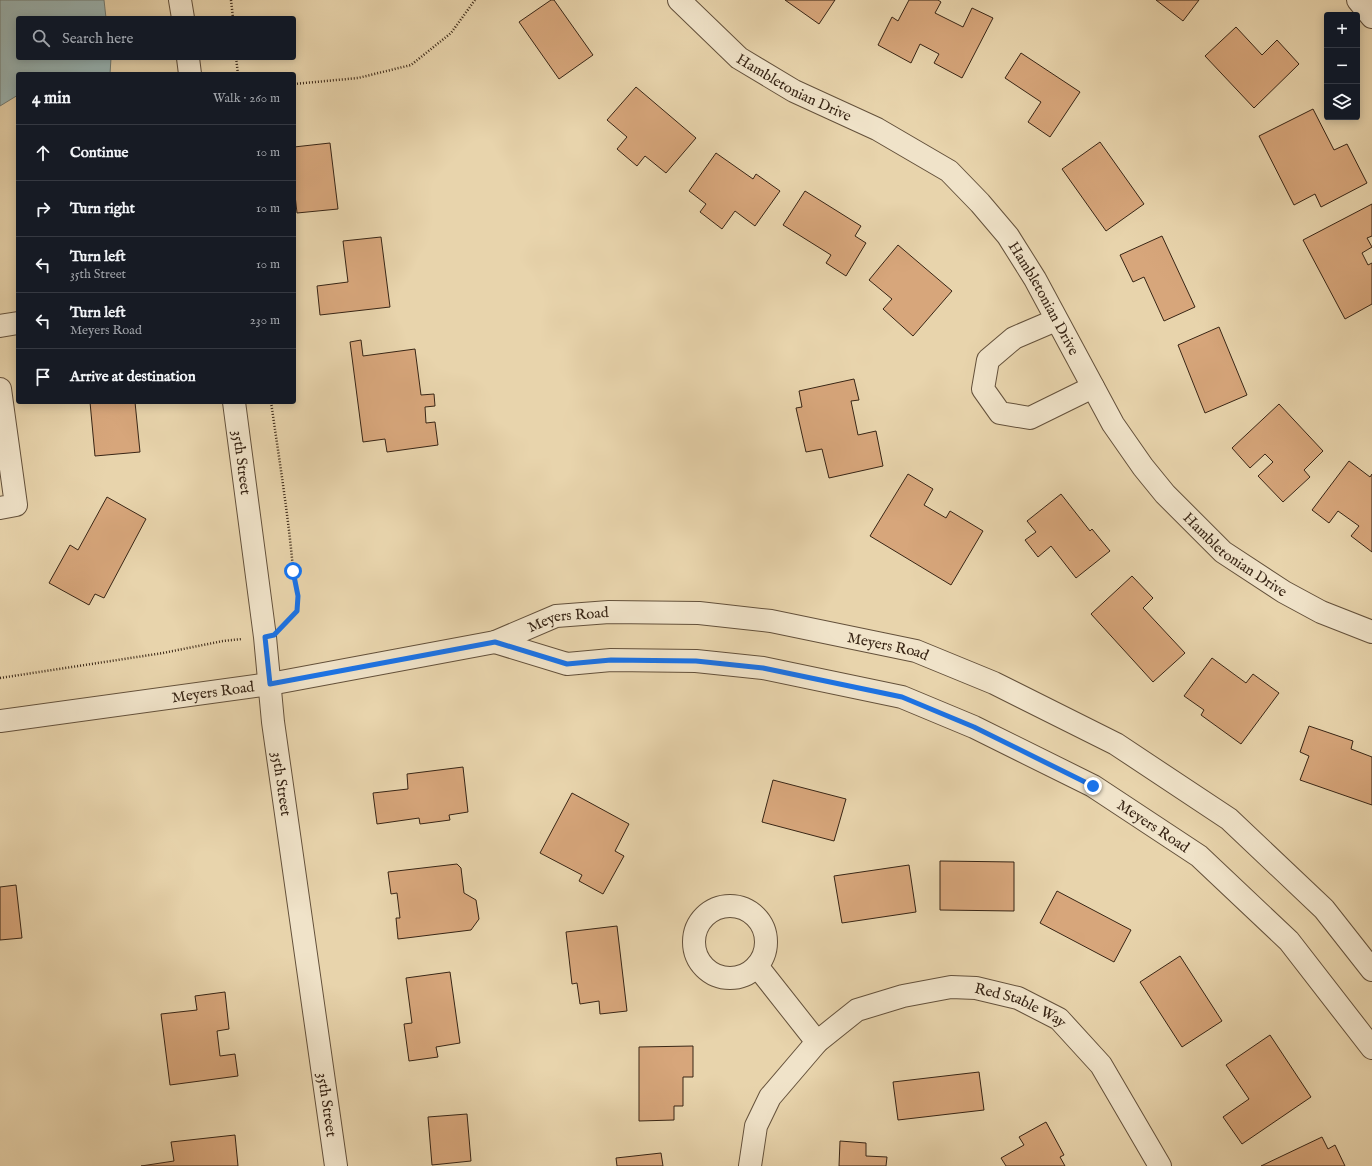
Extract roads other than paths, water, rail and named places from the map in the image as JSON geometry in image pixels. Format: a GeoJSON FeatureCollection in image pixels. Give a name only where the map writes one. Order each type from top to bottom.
{"type":"FeatureCollection","features":[{"type":"Feature","properties":{"kind":"street"},"geometry":{"type":"LineString","coordinates":[[180,0],[183,16]]}},
{"type":"Feature","properties":{"kind":"street","name":"Hambletonian Drive"},"geometry":{"type":"LineString","coordinates":[[679,0],[739,58],[794,91],[883,132],[949,171],[980,203],[1008,236],[1035,279],[1113,424],[1165,494],[1223,552],[1284,592],[1321,612],[1372,632]]}},
{"type":"Feature","properties":{"kind":"street"},"geometry":{"type":"LineString","coordinates":[[1358,0],[1372,17]]}},
{"type":"Feature","properties":{"kind":"street"},"geometry":{"type":"LineString","coordinates":[[188,60],[190,72]]}},
{"type":"Feature","properties":{"kind":"street"},"geometry":{"type":"LineString","coordinates":[[1056,320],[1014,338],[988,360],[983,389],[1000,413],[1030,418],[1093,387]]}},
{"type":"Feature","properties":{"kind":"street"},"geometry":{"type":"LineString","coordinates":[[0,326],[16,323]]}},
{"type":"Feature","properties":{"kind":"street"},"geometry":{"type":"LineString","coordinates":[[0,389],[16,505],[0,508]]}},
{"type":"Feature","properties":{"kind":"street","name":"35th Street"},"geometry":{"type":"LineString","coordinates":[[234,404],[265,637],[273,722],[336,1166]]}},
{"type":"Feature","properties":{"kind":"street","name":"Meyers Road"},"geometry":{"type":"LineString","coordinates":[[0,721],[270,684],[495,642],[556,616],[609,612],[698,613],[771,621],[916,651],[994,683],[1116,744],[1229,819],[1324,909],[1372,970]]}},
{"type":"Feature","properties":{"kind":"street","name":"Meyers Road"},"geometry":{"type":"LineString","coordinates":[[495,642],[567,664],[611,660],[696,661],[763,668],[902,697],[974,727],[1093,786],[1199,856],[1289,941],[1372,1048]]}},
{"type":"Feature","properties":{"kind":"street"},"geometry":{"type":"LineString","coordinates":[[758,966],[817,1042]]}},
{"type":"Feature","properties":{"kind":"street","name":"Red Stable Way"},"geometry":{"type":"LineString","coordinates":[[750,1166],[756,1126],[770,1097],[817,1042],[857,1010],[903,996],[951,987],[976,988],[1018,998],[1059,1019],[1102,1065],[1160,1166]]}},
{"type":"Feature","properties":{"kind":"water"},"geometry":{"type":"Polygon","coordinates":[[[0,0],[104,0],[106,16],[16,16],[16,60],[111,60],[110,72],[16,72],[16,96],[0,106],[0,0]]]}}]}
